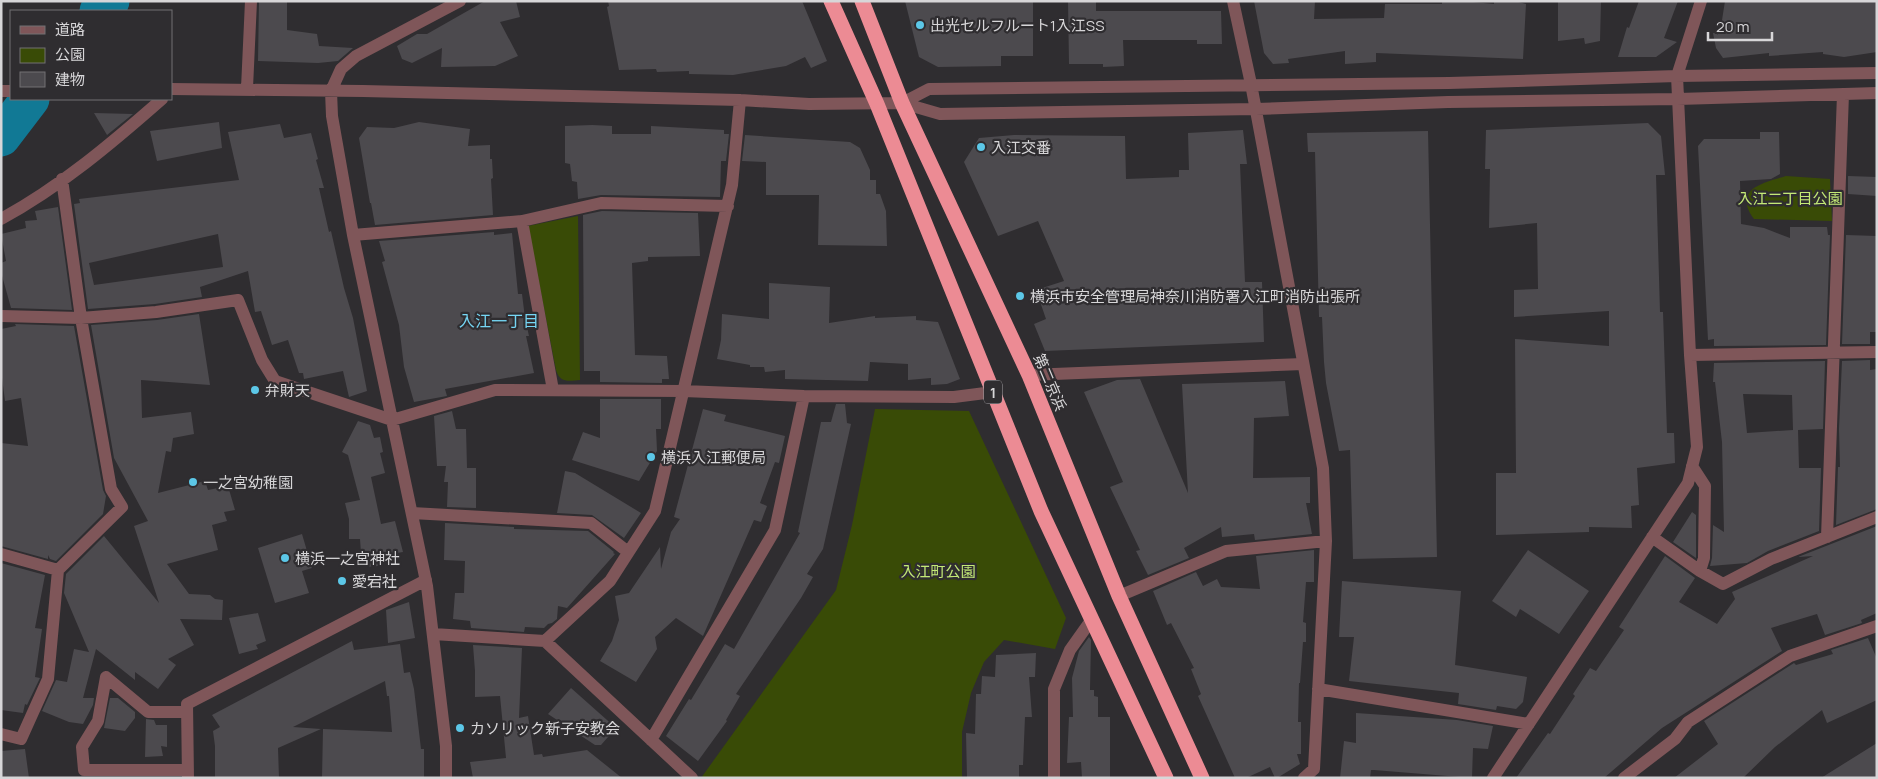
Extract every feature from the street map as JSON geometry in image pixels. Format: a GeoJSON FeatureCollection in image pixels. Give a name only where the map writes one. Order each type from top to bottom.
{"type":"FeatureCollection","features":[{"type":"Feature","properties":{"kind":"highway","name":"1"},"geometry":{"type":"LineString","coordinates":[[831,1],[877,104],[1041,511],[1166,778]]}},
{"type":"Feature","properties":{"kind":"highway","name":"第二京浜"},"geometry":{"type":"LineString","coordinates":[[862,1],[902,103],[1029,374],[1119,596],[1202,778]]}},
{"type":"Feature","properties":{"kind":"street"},"geometry":{"type":"LineString","coordinates":[[247,88],[250,1]]}},
{"type":"Feature","properties":{"kind":"street"},"geometry":{"type":"LineString","coordinates":[[446,778],[446,746],[426,580],[353,235],[332,116],[331,91],[341,69],[356,56],[460,1]]}},
{"type":"Feature","properties":{"kind":"street"},"geometry":{"type":"LineString","coordinates":[[1233,1],[1256,109],[1323,468],[1326,541],[1314,769],[1304,778]]}},
{"type":"Feature","properties":{"kind":"street"},"geometry":{"type":"LineString","coordinates":[[1493,778],[1688,483],[1696,447],[1690,355],[1678,76],[1701,1]]}},
{"type":"Feature","properties":{"kind":"street"},"geometry":{"type":"LineString","coordinates":[[902,103],[929,89],[1449,83],[1678,76],[1877,73]]}},
{"type":"Feature","properties":{"kind":"street"},"geometry":{"type":"LineString","coordinates":[[172,89],[247,88],[740,100],[809,104],[902,103],[940,114],[1256,109],[1448,102],[1678,99],[1877,93]]}},
{"type":"Feature","properties":{"kind":"street"},"geometry":{"type":"LineString","coordinates":[[1827,537],[1843,94]]}},
{"type":"Feature","properties":{"kind":"street"},"geometry":{"type":"LineString","coordinates":[[1,219],[62,180],[118,138],[161,100]]}},
{"type":"Feature","properties":{"kind":"street"},"geometry":{"type":"LineString","coordinates":[[544,641],[610,581],[655,511],[728,206],[732,185],[740,100]]}},
{"type":"Feature","properties":{"kind":"street"},"geometry":{"type":"LineString","coordinates":[[1,734],[21,739],[48,679],[58,570],[122,507],[111,489],[81,318],[62,180]]}},
{"type":"Feature","properties":{"kind":"street"},"geometry":{"type":"LineString","coordinates":[[353,235],[522,221],[601,203],[728,206]]}},
{"type":"Feature","properties":{"kind":"street"},"geometry":{"type":"LineString","coordinates":[[522,221],[553,390]]}},
{"type":"Feature","properties":{"kind":"street"},"geometry":{"type":"LineString","coordinates":[[1,316],[81,318],[156,312],[238,300],[262,360],[274,381],[392,420],[495,390],[684,391],[804,396],[954,397],[993,392]]}},
{"type":"Feature","properties":{"kind":"street"},"geometry":{"type":"LineString","coordinates":[[1690,355],[1877,352]]}},
{"type":"Feature","properties":{"kind":"street"},"geometry":{"type":"LineString","coordinates":[[1029,374],[1303,364]]}},
{"type":"Feature","properties":{"kind":"street"},"geometry":{"type":"LineString","coordinates":[[651,740],[775,530],[804,396]]}},
{"type":"Feature","properties":{"kind":"street"},"geometry":{"type":"LineString","coordinates":[[1692,466],[1705,486],[1704,558],[1700,571]]}},
{"type":"Feature","properties":{"kind":"street"},"geometry":{"type":"LineString","coordinates":[[412,513],[591,523],[628,552]]}},
{"type":"Feature","properties":{"kind":"street"},"geometry":{"type":"LineString","coordinates":[[1652,538],[1700,571],[1724,584],[1771,559],[1877,517]]}},
{"type":"Feature","properties":{"kind":"street"},"geometry":{"type":"LineString","coordinates":[[1119,596],[1226,551],[1326,541]]}},
{"type":"Feature","properties":{"kind":"street"},"geometry":{"type":"LineString","coordinates":[[1,554],[58,570]]}},
{"type":"Feature","properties":{"kind":"street"},"geometry":{"type":"LineString","coordinates":[[187,712],[148,712],[106,677],[98,721],[82,747],[84,770],[188,774],[187,704],[426,580]]}},
{"type":"Feature","properties":{"kind":"street"},"geometry":{"type":"LineString","coordinates":[[1054,778],[1054,689],[1070,650],[1092,619]]}},
{"type":"Feature","properties":{"kind":"street"},"geometry":{"type":"LineString","coordinates":[[1624,778],[1675,738],[1688,722],[1790,656],[1877,626]]}},
{"type":"Feature","properties":{"kind":"street"},"geometry":{"type":"LineString","coordinates":[[433,634],[544,641],[692,778]]}},
{"type":"Feature","properties":{"kind":"street"},"geometry":{"type":"LineString","coordinates":[[1318,689],[1529,724]]}},
{"type":"Feature","properties":{"kind":"green space","name":"入江二丁目公園"},"geometry":{"type":"Polygon","coordinates":[[[1786,176],[1830,179],[1832,221],[1754,219],[1746,201],[1748,194],[1768,181],[1786,176]]]}},
{"type":"Feature","properties":{"kind":"green space"},"geometry":{"type":"Polygon","coordinates":[[[578,216],[580,380],[568,381],[562,379],[556,370],[528,226],[578,216]]]}},
{"type":"Feature","properties":{"kind":"green space","name":"入江町公園"},"geometry":{"type":"Polygon","coordinates":[[[875,409],[969,411],[1066,618],[1055,649],[1004,640],[984,662],[971,693],[962,732],[962,778],[701,778],[836,590],[852,525],[875,409]]]}},
{"type":"Feature","properties":{"kind":"building"},"geometry":{"type":"Polygon","coordinates":[[[259,1],[287,1],[287,30],[317,34],[319,46],[353,48],[338,61],[318,63],[258,61],[259,1]]]}},
{"type":"Feature","properties":{"kind":"building"},"geometry":{"type":"Polygon","coordinates":[[[485,1],[516,1],[520,17],[500,22],[518,56],[495,66],[441,67],[442,48],[412,63],[402,59],[397,46],[417,34],[427,34],[485,1]]]}},
{"type":"Feature","properties":{"kind":"building"},"geometry":{"type":"Polygon","coordinates":[[[608,1],[802,1],[827,61],[811,68],[805,57],[786,66],[733,75],[689,74],[689,71],[657,72],[656,69],[619,70],[607,7],[609,6],[608,1]]]}},
{"type":"Feature","properties":{"kind":"building"},"geometry":{"type":"Polygon","coordinates":[[[905,1],[1033,1],[1033,56],[1001,56],[1001,66],[938,67],[919,57],[905,1]]]}},
{"type":"Feature","properties":{"kind":"building"},"geometry":{"type":"Polygon","coordinates":[[[1068,1],[1096,1],[1096,11],[1221,11],[1222,44],[1197,44],[1197,40],[1123,40],[1124,66],[1103,67],[1103,64],[1069,64],[1068,1]]]}},
{"type":"Feature","properties":{"kind":"building"},"geometry":{"type":"Polygon","coordinates":[[[1254,1],[1315,1],[1314,19],[1384,18],[1385,4],[1442,4],[1442,1],[1463,1],[1494,4],[1494,1],[1515,1],[1526,4],[1523,59],[1376,53],[1376,62],[1345,64],[1345,51],[1288,59],[1289,63],[1273,64],[1264,53],[1254,1]]]}},
{"type":"Feature","properties":{"kind":"building"},"geometry":{"type":"Polygon","coordinates":[[[1558,1],[1601,1],[1600,41],[1585,44],[1584,38],[1558,41],[1558,1]]]}},
{"type":"Feature","properties":{"kind":"building"},"geometry":{"type":"Polygon","coordinates":[[[1639,1],[1678,1],[1664,38],[1677,42],[1656,57],[1618,57],[1627,27],[1629,28],[1639,1]]]}},
{"type":"Feature","properties":{"kind":"building"},"geometry":{"type":"Polygon","coordinates":[[[1725,1],[1877,2],[1877,52],[1844,57],[1823,54],[1823,52],[1769,56],[1769,53],[1723,58],[1716,48],[1713,33],[1720,33],[1725,1]]]}},
{"type":"Feature","properties":{"kind":"building"},"geometry":{"type":"Polygon","coordinates":[[[94,113],[133,114],[107,135],[94,113]]]}},
{"type":"Feature","properties":{"kind":"building"},"geometry":{"type":"Polygon","coordinates":[[[219,122],[222,148],[157,161],[150,131],[219,122]]]}},
{"type":"Feature","properties":{"kind":"building"},"geometry":{"type":"Polygon","coordinates":[[[419,122],[470,129],[468,146],[490,145],[493,178],[491,179],[493,215],[375,225],[359,138],[367,127],[394,128],[419,122]]]}},
{"type":"Feature","properties":{"kind":"building"},"geometry":{"type":"Polygon","coordinates":[[[1648,123],[1661,136],[1665,175],[1656,175],[1660,312],[1663,312],[1667,433],[1674,433],[1675,463],[1637,468],[1639,505],[1631,506],[1632,528],[1589,527],[1589,532],[1496,535],[1496,473],[1516,473],[1515,339],[1609,346],[1609,311],[1514,317],[1514,290],[1538,289],[1537,223],[1489,228],[1490,169],[1485,169],[1486,130],[1648,123]]]}},
{"type":"Feature","properties":{"kind":"building"},"geometry":{"type":"Polygon","coordinates":[[[280,124],[284,138],[311,133],[324,188],[319,188],[353,318],[367,391],[349,397],[343,371],[304,379],[303,373],[299,373],[288,340],[272,345],[261,311],[255,312],[248,271],[200,287],[202,297],[155,304],[88,309],[74,204],[80,203],[79,199],[239,180],[228,132],[280,124]],[[218,234],[89,263],[94,285],[223,267],[218,234]]]}},
{"type":"Feature","properties":{"kind":"building"},"geometry":{"type":"Polygon","coordinates":[[[565,126],[612,126],[612,134],[651,134],[651,126],[724,130],[724,134],[729,134],[726,161],[721,161],[720,197],[601,195],[578,199],[577,182],[572,181],[570,164],[565,163],[565,126]]]}},
{"type":"Feature","properties":{"kind":"building"},"geometry":{"type":"Polygon","coordinates":[[[1243,130],[1247,164],[1240,164],[1245,282],[1262,282],[1264,342],[1045,351],[1034,324],[1046,319],[1036,290],[1064,281],[1038,221],[998,236],[964,162],[979,138],[1014,135],[1125,136],[1126,179],[1179,177],[1179,170],[1189,170],[1188,133],[1243,130]]]}},
{"type":"Feature","properties":{"kind":"building"},"geometry":{"type":"Polygon","coordinates":[[[1428,131],[1437,557],[1353,559],[1350,450],[1339,451],[1326,383],[1322,317],[1319,317],[1315,152],[1308,152],[1307,133],[1428,131]]]}},
{"type":"Feature","properties":{"kind":"building"},"geometry":{"type":"Polygon","coordinates":[[[1760,132],[1779,132],[1780,174],[1771,179],[1740,181],[1741,224],[1764,228],[1790,238],[1790,227],[1827,227],[1828,235],[1830,235],[1826,345],[1714,346],[1714,339],[1708,340],[1698,146],[1704,139],[1760,139],[1760,132]]]}},
{"type":"Feature","properties":{"kind":"building"},"geometry":{"type":"Polygon","coordinates":[[[745,135],[850,142],[860,148],[870,170],[870,180],[876,180],[876,194],[880,194],[886,211],[887,246],[818,245],[819,195],[766,195],[766,162],[742,161],[745,135]]]}},
{"type":"Feature","properties":{"kind":"building"},"geometry":{"type":"Polygon","coordinates":[[[1848,176],[1877,177],[1877,196],[1848,194],[1848,176]]]}},
{"type":"Feature","properties":{"kind":"building"},"geometry":{"type":"Polygon","coordinates":[[[58,207],[72,310],[11,308],[1,272],[1,263],[6,261],[1,234],[26,228],[25,221],[37,220],[35,211],[58,207]]]}},
{"type":"Feature","properties":{"kind":"building"},"geometry":{"type":"Polygon","coordinates":[[[602,211],[698,213],[700,256],[648,257],[648,261],[632,263],[635,355],[667,356],[669,379],[662,379],[662,383],[600,382],[600,371],[584,371],[583,215],[602,211]]]}},
{"type":"Feature","properties":{"kind":"building"},"geometry":{"type":"Polygon","coordinates":[[[494,232],[494,235],[512,233],[518,294],[522,294],[529,336],[526,336],[534,373],[445,389],[447,396],[414,402],[404,367],[399,325],[382,262],[385,261],[379,241],[494,232]]]}},
{"type":"Feature","properties":{"kind":"building"},"geometry":{"type":"Polygon","coordinates":[[[1846,235],[1877,236],[1877,332],[1870,332],[1870,344],[1842,344],[1846,235]]]}},
{"type":"Feature","properties":{"kind":"building"},"geometry":{"type":"Polygon","coordinates":[[[769,283],[830,287],[829,323],[875,316],[875,318],[916,316],[916,320],[938,322],[960,379],[947,384],[931,385],[931,378],[908,380],[908,364],[870,362],[868,381],[785,379],[785,370],[765,372],[764,367],[750,367],[750,365],[717,359],[721,340],[722,314],[769,319],[769,283]]]}},
{"type":"Feature","properties":{"kind":"building"},"geometry":{"type":"Polygon","coordinates":[[[199,314],[210,385],[141,380],[142,418],[191,412],[194,434],[173,438],[171,452],[166,451],[158,493],[205,481],[208,490],[228,486],[235,510],[224,512],[227,521],[212,525],[218,550],[167,564],[189,594],[210,595],[215,599],[223,600],[222,620],[180,619],[194,645],[168,659],[176,665],[158,689],[135,672],[135,680],[96,649],[83,698],[94,698],[93,705],[83,724],[69,722],[42,711],[56,680],[67,682],[74,649],[89,652],[64,593],[66,574],[104,536],[159,603],[134,526],[148,521],[114,458],[91,325],[157,320],[199,314]]]}},
{"type":"Feature","properties":{"kind":"building"},"geometry":{"type":"Polygon","coordinates":[[[15,324],[74,326],[103,490],[106,496],[103,514],[56,561],[50,559],[48,555],[48,559],[1,546],[1,443],[28,446],[21,398],[5,401],[1,370],[1,329],[16,326],[15,324]]]}},
{"type":"Feature","properties":{"kind":"building"},"geometry":{"type":"Polygon","coordinates":[[[1870,360],[1870,370],[1877,369],[1877,509],[1836,525],[1838,467],[1840,467],[1839,429],[1842,361],[1870,360]]]}},
{"type":"Feature","properties":{"kind":"building"},"geometry":{"type":"Polygon","coordinates":[[[1825,361],[1823,429],[1798,430],[1799,468],[1821,468],[1819,531],[1768,551],[1747,563],[1710,566],[1713,525],[1724,532],[1722,442],[1715,382],[1713,382],[1714,363],[1825,361]],[[1743,394],[1747,433],[1793,430],[1792,395],[1743,394]]]}},
{"type":"Feature","properties":{"kind":"building"},"geometry":{"type":"Polygon","coordinates":[[[1140,379],[1188,493],[1182,384],[1285,381],[1289,416],[1254,418],[1253,478],[1310,477],[1310,503],[1306,503],[1312,534],[1255,540],[1254,534],[1222,537],[1221,527],[1184,548],[1189,558],[1148,575],[1136,551],[1140,550],[1110,487],[1123,482],[1084,392],[1117,380],[1140,379]]]}},
{"type":"Feature","properties":{"kind":"building"},"geometry":{"type":"Polygon","coordinates":[[[600,399],[661,399],[661,429],[656,429],[657,451],[639,481],[572,460],[583,432],[600,438],[600,399]]]}},
{"type":"Feature","properties":{"kind":"building"},"geometry":{"type":"Polygon","coordinates":[[[836,404],[845,404],[847,423],[851,424],[823,549],[807,574],[813,577],[801,598],[736,694],[740,696],[727,721],[698,761],[666,736],[689,699],[691,700],[725,644],[734,649],[800,533],[798,532],[821,422],[831,422],[836,404]]]}},
{"type":"Feature","properties":{"kind":"building"},"geometry":{"type":"Polygon","coordinates":[[[703,409],[726,415],[724,421],[785,436],[779,463],[775,462],[760,503],[767,506],[761,522],[754,520],[703,636],[676,618],[655,637],[657,649],[636,682],[600,661],[612,641],[619,620],[615,596],[629,593],[660,547],[661,569],[671,532],[680,519],[674,517],[703,409]]]}},
{"type":"Feature","properties":{"kind":"building"},"geometry":{"type":"Polygon","coordinates":[[[452,411],[456,429],[466,429],[467,468],[476,468],[476,508],[447,507],[448,482],[444,482],[446,466],[437,466],[434,416],[452,411]]]}},
{"type":"Feature","properties":{"kind":"building"},"geometry":{"type":"Polygon","coordinates":[[[358,421],[370,425],[374,438],[380,437],[383,452],[380,453],[385,473],[371,477],[381,524],[395,521],[403,552],[378,556],[379,566],[362,567],[360,539],[349,539],[349,519],[345,503],[360,500],[348,455],[342,452],[358,421]]]}},
{"type":"Feature","properties":{"kind":"building"},"geometry":{"type":"Polygon","coordinates":[[[565,471],[575,473],[641,513],[624,538],[592,515],[557,513],[565,471]]]}},
{"type":"Feature","properties":{"kind":"building"},"geometry":{"type":"Polygon","coordinates":[[[1692,512],[1696,515],[1696,558],[1673,542],[1692,512]]]}},
{"type":"Feature","properties":{"kind":"building"},"geometry":{"type":"Polygon","coordinates":[[[445,523],[514,527],[514,529],[588,531],[615,554],[567,608],[558,606],[557,619],[544,628],[525,627],[524,632],[471,628],[470,621],[453,619],[455,593],[464,593],[465,561],[444,560],[445,523]]]}},
{"type":"Feature","properties":{"kind":"building"},"geometry":{"type":"Polygon","coordinates":[[[1877,526],[1877,613],[1861,620],[1862,623],[1825,635],[1817,614],[1771,628],[1782,651],[1662,728],[1604,778],[1516,778],[1548,733],[1550,734],[1575,696],[1573,694],[1590,668],[1596,671],[1624,630],[1619,627],[1665,556],[1695,578],[1679,602],[1717,624],[1735,599],[1732,592],[1813,556],[1798,557],[1877,526]]]}},
{"type":"Feature","properties":{"kind":"building","name":"横浜一之宮神社"},"geometry":{"type":"Polygon","coordinates":[[[302,534],[312,568],[302,571],[309,593],[275,603],[258,548],[302,534]]]}},
{"type":"Feature","properties":{"kind":"building"},"geometry":{"type":"Polygon","coordinates":[[[1314,550],[1314,582],[1306,582],[1303,622],[1306,623],[1306,642],[1303,642],[1299,683],[1298,722],[1301,722],[1301,754],[1297,754],[1300,764],[1277,778],[1275,778],[1270,767],[1246,778],[1235,778],[1198,696],[1201,694],[1191,669],[1194,668],[1171,623],[1167,625],[1153,591],[1196,572],[1203,586],[1217,579],[1221,587],[1260,589],[1256,556],[1314,550]]]}},
{"type":"Feature","properties":{"kind":"building"},"geometry":{"type":"Polygon","coordinates":[[[1528,550],[1589,591],[1559,634],[1520,609],[1516,617],[1492,601],[1528,550]]]}},
{"type":"Feature","properties":{"kind":"building"},"geometry":{"type":"Polygon","coordinates":[[[1,563],[45,575],[35,628],[42,629],[35,677],[40,678],[27,705],[25,704],[23,713],[1,710],[1,563]]]}},
{"type":"Feature","properties":{"kind":"building"},"geometry":{"type":"Polygon","coordinates":[[[1342,581],[1461,591],[1455,665],[1527,677],[1523,702],[1516,709],[1497,706],[1496,710],[1458,704],[1459,693],[1349,681],[1354,637],[1339,637],[1342,581]]]}},
{"type":"Feature","properties":{"kind":"building"},"geometry":{"type":"Polygon","coordinates":[[[409,602],[415,638],[388,643],[386,610],[409,602]]]}},
{"type":"Feature","properties":{"kind":"building"},"geometry":{"type":"Polygon","coordinates":[[[258,613],[266,641],[256,645],[258,649],[239,654],[229,618],[258,613]]]}},
{"type":"Feature","properties":{"kind":"building"},"geometry":{"type":"Polygon","coordinates":[[[1089,637],[1091,640],[1090,690],[1094,690],[1094,696],[1098,697],[1098,717],[1110,717],[1110,778],[1082,778],[1081,762],[1067,763],[1069,717],[1073,717],[1072,678],[1079,651],[1089,637]]]}},
{"type":"Feature","properties":{"kind":"building"},"geometry":{"type":"Polygon","coordinates":[[[1868,638],[1877,659],[1877,700],[1827,723],[1822,710],[1775,747],[1743,778],[1674,778],[1718,744],[1704,721],[1794,663],[1796,665],[1833,654],[1831,650],[1868,638]]]}},
{"type":"Feature","properties":{"kind":"building"},"geometry":{"type":"Polygon","coordinates":[[[352,641],[354,650],[400,644],[404,673],[410,672],[414,689],[421,749],[424,749],[424,778],[322,778],[323,729],[392,732],[389,696],[387,696],[385,681],[293,727],[321,729],[278,748],[279,778],[215,778],[213,731],[220,727],[212,715],[352,641]]]}},
{"type":"Feature","properties":{"kind":"building"},"geometry":{"type":"Polygon","coordinates":[[[473,645],[522,648],[519,718],[528,716],[534,755],[542,754],[543,757],[587,750],[622,778],[473,778],[470,762],[506,758],[500,696],[475,697],[473,645]]]}},
{"type":"Feature","properties":{"kind":"building"},"geometry":{"type":"Polygon","coordinates":[[[1036,653],[1035,677],[1029,677],[1032,717],[1025,717],[1023,765],[1019,765],[1019,778],[967,778],[966,733],[975,734],[976,694],[981,694],[982,676],[995,677],[996,655],[1036,653]]]}},
{"type":"Feature","properties":{"kind":"building"},"geometry":{"type":"Polygon","coordinates":[[[571,688],[616,728],[601,745],[595,745],[548,714],[571,688]]]}},
{"type":"Feature","properties":{"kind":"building"},"geometry":{"type":"Polygon","coordinates":[[[110,698],[118,698],[135,712],[135,718],[125,731],[104,728],[110,698]]]}},
{"type":"Feature","properties":{"kind":"building"},"geometry":{"type":"Polygon","coordinates":[[[1356,713],[1457,720],[1493,726],[1488,749],[1473,748],[1472,778],[1371,770],[1370,778],[1340,778],[1344,741],[1356,743],[1356,713]]]}},
{"type":"Feature","properties":{"kind":"building"},"geometry":{"type":"Polygon","coordinates":[[[146,719],[154,720],[156,725],[167,725],[167,747],[161,746],[163,756],[145,757],[146,719]]]}},
{"type":"Feature","properties":{"kind":"building"},"geometry":{"type":"Polygon","coordinates":[[[1877,743],[1877,778],[1821,778],[1877,743]]]}},
{"type":"Feature","properties":{"kind":"building"},"geometry":{"type":"Polygon","coordinates":[[[25,749],[29,778],[1,778],[1,751],[25,749]]]}},
{"type":"Feature","properties":{"kind":"waterway"},"geometry":{"type":"LineString","coordinates":[[100,10],[110,1]]}},
{"type":"Feature","properties":{"kind":"waterway"},"geometry":{"type":"LineString","coordinates":[[1,137],[29,100]]}},
{"type":"Feature","properties":{"kind":"place","name":"出光セルフルート1入江SS"},"geometry":{"type":"Point","coordinates":[920,25]}},
{"type":"Feature","properties":{"kind":"place","name":"入江交番"},"geometry":{"type":"Point","coordinates":[981,147]}},
{"type":"Feature","properties":{"kind":"place","name":"横浜市安全管理局神奈川消防署入江町消防出張所"},"geometry":{"type":"Point","coordinates":[1020,296]}},
{"type":"Feature","properties":{"kind":"place","name":"弁財天"},"geometry":{"type":"Point","coordinates":[255,390]}},
{"type":"Feature","properties":{"kind":"place","name":"横浜入江郵便局"},"geometry":{"type":"Point","coordinates":[651,457]}},
{"type":"Feature","properties":{"kind":"place","name":"一之宮幼稚園"},"geometry":{"type":"Point","coordinates":[193,482]}},
{"type":"Feature","properties":{"kind":"place","name":"横浜一之宮神社"},"geometry":{"type":"Point","coordinates":[285,558]}},
{"type":"Feature","properties":{"kind":"place","name":"愛宕社"},"geometry":{"type":"Point","coordinates":[342,581]}},
{"type":"Feature","properties":{"kind":"place","name":"カソリック新子安教会"},"geometry":{"type":"Point","coordinates":[460,728]}},
{"type":"Feature","properties":{"kind":"district","name":"入江一丁目"},"geometry":{"type":"Point","coordinates":[499,321]}}]}
